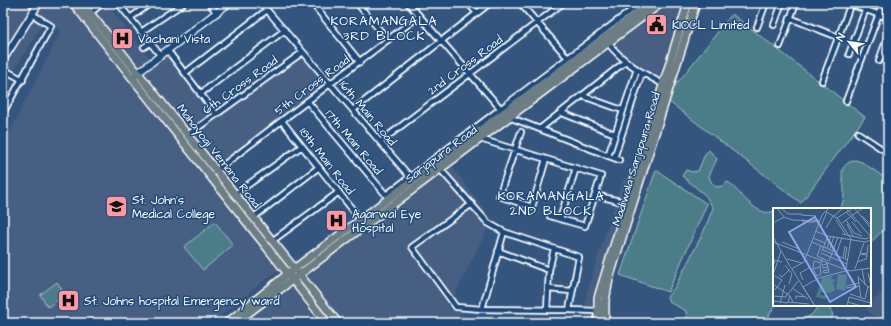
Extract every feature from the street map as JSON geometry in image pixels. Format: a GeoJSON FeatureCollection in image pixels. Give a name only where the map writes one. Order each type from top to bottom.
{"type":"FeatureCollection","features":[{"type":"Feature","properties":{"kind":"main road","name":"Mahayogi Vemana Road"},"geometry":{"type":"LineString","coordinates":[[73,3],[188,134],[254,217],[272,241],[293,274],[338,323]]}},
{"type":"Feature","properties":{"kind":"main road","name":"Mahayogi Vemana Road"},"geometry":{"type":"LineString","coordinates":[[82,3],[135,75],[293,274],[328,323]]}},
{"type":"Feature","properties":{"kind":"main road","name":"Sarjapura Road"},"geometry":{"type":"LineString","coordinates":[[235,323],[358,216],[600,45],[652,3]]}},
{"type":"Feature","properties":{"kind":"main road","name":"Sarjapura Road"},"geometry":{"type":"LineString","coordinates":[[600,45],[608,43],[661,3]]}},
{"type":"Feature","properties":{"kind":"main road","name":"Madiwala Sarjapura Road"},"geometry":{"type":"LineString","coordinates":[[605,323],[605,301],[609,279],[627,203],[688,3]]}},
{"type":"Feature","properties":{"kind":"main road","name":"Madiwala Sarjapura Road"},"geometry":{"type":"LineString","coordinates":[[598,323],[598,298],[619,239],[696,3]]}},
{"type":"Feature","properties":{"kind":"main road","name":"Sarjapura Road"},"geometry":{"type":"LineString","coordinates":[[227,323],[440,169],[480,138],[505,113]]}},
{"type":"Feature","properties":{"kind":"street"},"geometry":{"type":"LineString","coordinates":[[90,13],[103,3]]}},
{"type":"Feature","properties":{"kind":"street"},"geometry":{"type":"LineString","coordinates":[[118,3],[161,56]]}},
{"type":"Feature","properties":{"kind":"street"},"geometry":{"type":"LineString","coordinates":[[130,18],[151,3]]}},
{"type":"Feature","properties":{"kind":"street"},"geometry":{"type":"LineString","coordinates":[[141,32],[184,3]]}},
{"type":"Feature","properties":{"kind":"street"},"geometry":{"type":"LineString","coordinates":[[209,3],[217,13]]}},
{"type":"Feature","properties":{"kind":"street"},"geometry":{"type":"LineString","coordinates":[[135,75],[229,3]]}},
{"type":"Feature","properties":{"kind":"street","name":"16th Main Road"},"geometry":{"type":"LineString","coordinates":[[261,3],[412,179]]}},
{"type":"Feature","properties":{"kind":"street"},"geometry":{"type":"LineString","coordinates":[[312,3],[360,62]]}},
{"type":"Feature","properties":{"kind":"street"},"geometry":{"type":"LineString","coordinates":[[357,3],[388,40]]}},
{"type":"Feature","properties":{"kind":"street"},"geometry":{"type":"LineString","coordinates":[[408,3],[505,113],[616,159],[642,73]]}},
{"type":"Feature","properties":{"kind":"street"},"geometry":{"type":"LineString","coordinates":[[468,3],[477,13]]}},
{"type":"Feature","properties":{"kind":"street"},"geometry":{"type":"LineString","coordinates":[[353,110],[490,3]]}},
{"type":"Feature","properties":{"kind":"street"},"geometry":{"type":"LineString","coordinates":[[520,3],[568,58]]}},
{"type":"Feature","properties":{"kind":"street","name":"2nd Cross Road"},"geometry":{"type":"LineString","coordinates":[[380,142],[563,3]]}},
{"type":"Feature","properties":{"kind":"street","name":"Sarjapura Road"},"geometry":{"type":"LineString","coordinates":[[505,113],[568,58],[641,3]]}},
{"type":"Feature","properties":{"kind":"street"},"geometry":{"type":"LineString","coordinates":[[757,27],[766,3]]}},
{"type":"Feature","properties":{"kind":"street"},"geometry":{"type":"LineString","coordinates":[[774,24],[782,3]]}},
{"type":"Feature","properties":{"kind":"street"},"geometry":{"type":"LineString","coordinates":[[780,46],[796,3]]}},
{"type":"Feature","properties":{"kind":"street"},"geometry":{"type":"LineString","coordinates":[[848,54],[868,3]]}},
{"type":"Feature","properties":{"kind":"street"},"geometry":{"type":"LineString","coordinates":[[846,101],[883,3]]}},
{"type":"Feature","properties":{"kind":"street"},"geometry":{"type":"LineString","coordinates":[[3,60],[32,14],[35,4]]}},
{"type":"Feature","properties":{"kind":"street"},"geometry":{"type":"LineString","coordinates":[[822,81],[850,4],[888,18]]}},
{"type":"Feature","properties":{"kind":"street"},"geometry":{"type":"LineString","coordinates":[[184,73],[267,10]]}},
{"type":"Feature","properties":{"kind":"street"},"geometry":{"type":"LineString","coordinates":[[3,113],[51,26],[32,14]]}},
{"type":"Feature","properties":{"kind":"street","name":"5th Cross Road"},"geometry":{"type":"LineString","coordinates":[[217,170],[419,16]]}},
{"type":"Feature","properties":{"kind":"street"},"geometry":{"type":"LineString","coordinates":[[790,18],[838,37]]}},
{"type":"Feature","properties":{"kind":"street"},"geometry":{"type":"LineString","coordinates":[[200,94],[285,30]]}},
{"type":"Feature","properties":{"kind":"street"},"geometry":{"type":"LineString","coordinates":[[879,61],[888,35]]}},
{"type":"Feature","properties":{"kind":"street"},"geometry":{"type":"LineString","coordinates":[[144,47],[150,43]]}},
{"type":"Feature","properties":{"kind":"street"},"geometry":{"type":"LineString","coordinates":[[608,43],[616,54],[626,62],[642,73],[663,84]]}},
{"type":"Feature","properties":{"kind":"street"},"geometry":{"type":"LineString","coordinates":[[168,51],[216,114]]}},
{"type":"Feature","properties":{"kind":"street","name":"6th Cross Road"},"geometry":{"type":"LineString","coordinates":[[188,134],[303,52]]}},
{"type":"Feature","properties":{"kind":"street"},"geometry":{"type":"LineString","coordinates":[[541,128],[626,62]]}},
{"type":"Feature","properties":{"kind":"street"},"geometry":{"type":"LineString","coordinates":[[3,69],[22,80]]}},
{"type":"Feature","properties":{"kind":"street"},"geometry":{"type":"LineString","coordinates":[[608,156],[622,110],[637,69]]}},
{"type":"Feature","properties":{"kind":"street"},"geometry":{"type":"LineString","coordinates":[[583,96],[622,110]]}},
{"type":"Feature","properties":{"kind":"street","name":"17th Main Road"},"geometry":{"type":"LineString","coordinates":[[307,101],[386,195]]}},
{"type":"Feature","properties":{"kind":"street"},"geometry":{"type":"LineString","coordinates":[[562,113],[615,134]]}},
{"type":"Feature","properties":{"kind":"street","name":"18th Main Road"},"geometry":{"type":"LineString","coordinates":[[282,121],[358,216]]}},
{"type":"Feature","properties":{"kind":"street"},"geometry":{"type":"LineString","coordinates":[[521,132],[499,196],[532,206],[546,159]]}},
{"type":"Feature","properties":{"kind":"street"},"geometry":{"type":"LineString","coordinates":[[858,133],[888,153]]}},
{"type":"Feature","properties":{"kind":"street"},"geometry":{"type":"LineString","coordinates":[[480,138],[601,176],[585,226],[550,216]]}},
{"type":"Feature","properties":{"kind":"street"},"geometry":{"type":"LineString","coordinates":[[235,194],[302,146]]}},
{"type":"Feature","properties":{"kind":"street"},"geometry":{"type":"LineString","coordinates":[[254,217],[319,167]]}},
{"type":"Feature","properties":{"kind":"street"},"geometry":{"type":"LineString","coordinates":[[560,219],[576,168]]}},
{"type":"Feature","properties":{"kind":"street"},"geometry":{"type":"LineString","coordinates":[[440,169],[488,223],[504,232],[579,257],[571,291],[569,310]]}},
{"type":"Feature","properties":{"kind":"street","name":"Sarjapura Road"},"geometry":{"type":"LineString","coordinates":[[386,195],[412,179]]}},
{"type":"Feature","properties":{"kind":"street"},"geometry":{"type":"LineString","coordinates":[[272,241],[339,192]]}},
{"type":"Feature","properties":{"kind":"street"},"geometry":{"type":"LineString","coordinates":[[595,195],[627,203]]}},
{"type":"Feature","properties":{"kind":"street"},"geometry":{"type":"LineString","coordinates":[[472,204],[412,247],[456,307],[482,309],[598,311]]}},
{"type":"Feature","properties":{"kind":"street"},"geometry":{"type":"LineString","coordinates":[[482,309],[504,232]]}},
{"type":"Feature","properties":{"kind":"street"},"geometry":{"type":"LineString","coordinates":[[547,310],[548,270],[554,249]]}},
{"type":"Feature","properties":{"kind":"street"},"geometry":{"type":"LineString","coordinates":[[498,251],[548,270]]}},
{"type":"Feature","properties":{"kind":"street"},"geometry":{"type":"LineString","coordinates":[[548,289],[571,291]]}},
{"type":"Feature","properties":{"kind":"shaded area"},"geometry":{"type":"Polygon","coordinates":[[[3,3],[28,3],[32,8],[3,52],[3,3]]]}},
{"type":"Feature","properties":{"kind":"shaded area","name":"St. John's Medical College"},"geometry":{"type":"Polygon","coordinates":[[[44,3],[67,3],[278,270],[211,323],[3,323],[3,145],[61,31],[35,15],[44,3]]]}},
{"type":"Feature","properties":{"kind":"shaded area"},"geometry":{"type":"Polygon","coordinates":[[[106,3],[151,60],[138,70],[94,13],[106,3]]]}},
{"type":"Feature","properties":{"kind":"shaded area","name":"KIOCL Limited"},"geometry":{"type":"Polygon","coordinates":[[[663,3],[684,4],[656,84],[634,73],[615,56],[607,45],[663,3]]]}},
{"type":"Feature","properties":{"kind":"shaded area"},"geometry":{"type":"Polygon","coordinates":[[[34,18],[43,24],[3,88],[3,68],[34,18]]]}},
{"type":"Feature","properties":{"kind":"shaded area"},"geometry":{"type":"Polygon","coordinates":[[[168,54],[214,113],[190,132],[144,73],[168,54]]]}},
{"type":"Feature","properties":{"kind":"shaded area"},"geometry":{"type":"Polygon","coordinates":[[[301,55],[327,85],[219,164],[195,134],[301,55]]]}},
{"type":"Feature","properties":{"kind":"shaded area"},"geometry":{"type":"Polygon","coordinates":[[[451,165],[492,220],[448,308],[469,318],[468,323],[343,323],[305,276],[451,165]]]}},
{"type":"Feature","properties":{"kind":"shaded area"},"geometry":{"type":"Polygon","coordinates":[[[623,178],[630,179],[592,303],[594,323],[587,323],[585,304],[587,292],[623,178]]]}},
{"type":"Feature","properties":{"kind":"shaded area"},"geometry":{"type":"Polygon","coordinates":[[[888,285],[888,323],[883,323],[865,309],[868,306],[871,306],[871,303],[888,285]]]}},
{"type":"Feature","properties":{"kind":"shaded area"},"geometry":{"type":"Polygon","coordinates":[[[291,286],[319,323],[244,323],[291,286]]]}},
{"type":"Feature","properties":{"kind":"green space"},"geometry":{"type":"Polygon","coordinates":[[[732,14],[865,117],[801,203],[668,101],[671,91],[732,14]]]}},
{"type":"Feature","properties":{"kind":"green space"},"geometry":{"type":"Polygon","coordinates":[[[709,150],[717,159],[709,176],[711,182],[716,187],[722,186],[728,182],[761,211],[773,211],[773,306],[774,306],[765,323],[687,323],[686,311],[669,302],[667,297],[675,287],[704,231],[713,208],[706,196],[682,176],[686,170],[692,172],[698,171],[705,154],[709,150]]]}},
{"type":"Feature","properties":{"kind":"green space"},"geometry":{"type":"Polygon","coordinates":[[[855,160],[862,162],[888,180],[888,227],[871,243],[871,208],[840,208],[844,196],[842,174],[845,166],[855,160]]]}},
{"type":"Feature","properties":{"kind":"green space"},"geometry":{"type":"Polygon","coordinates":[[[656,170],[707,204],[668,292],[620,275],[656,170]]]}},
{"type":"Feature","properties":{"kind":"green space"},"geometry":{"type":"Polygon","coordinates":[[[215,222],[233,245],[203,270],[184,247],[215,222]]]}},
{"type":"Feature","properties":{"kind":"green space"},"geometry":{"type":"Polygon","coordinates":[[[57,282],[65,294],[48,307],[40,295],[57,282]]]}},
{"type":"Feature","properties":{"kind":"green space"},"geometry":{"type":"Polygon","coordinates":[[[819,306],[822,306],[830,309],[833,315],[829,323],[798,323],[811,315],[819,306]]]}},
{"type":"Feature","properties":{"kind":"place","name":"KIOCL Limited"},"geometry":{"type":"Point","coordinates":[656,25]}},
{"type":"Feature","properties":{"kind":"place","name":"Vachani Vista"},"geometry":{"type":"Point","coordinates":[123,39]}},
{"type":"Feature","properties":{"kind":"place","name":"St. John's Medical College"},"geometry":{"type":"Point","coordinates":[116,207]}},
{"type":"Feature","properties":{"kind":"place","name":"Agarwal Eye Hospital"},"geometry":{"type":"Point","coordinates":[337,221]}},
{"type":"Feature","properties":{"kind":"place","name":"St. Johns hospital Emergency ward"},"geometry":{"type":"Point","coordinates":[68,301]}},
{"type":"Feature","properties":{"kind":"district","name":"KORAMANGALA 3RD BLOCK"},"geometry":{"type":"Point","coordinates":[384,28]}},
{"type":"Feature","properties":{"kind":"district","name":"KORAMANGALA 2ND BLOCK"},"geometry":{"type":"Point","coordinates":[551,202]}}]}
